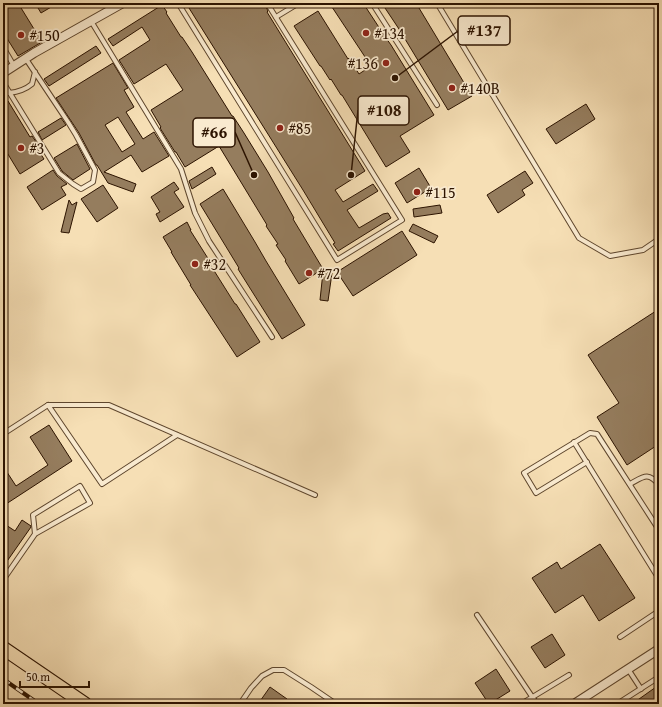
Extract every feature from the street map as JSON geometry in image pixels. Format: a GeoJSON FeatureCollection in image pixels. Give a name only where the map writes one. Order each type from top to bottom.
{"type":"FeatureCollection","features":[{"type":"Feature","properties":{"kind":"main road"},"geometry":{"type":"LineString","coordinates":[[3,648],[85,704]]}},
{"type":"Feature","properties":{"kind":"street"},"geometry":{"type":"LineString","coordinates":[[3,73],[34,53],[123,3]]}},
{"type":"Feature","properties":{"kind":"street"},"geometry":{"type":"LineString","coordinates":[[574,704],[659,649]]}},
{"type":"Feature","properties":{"kind":"lane"},"geometry":{"type":"LineString","coordinates":[[178,3],[337,260],[402,220],[267,3]]}},
{"type":"Feature","properties":{"kind":"lane"},"geometry":{"type":"LineString","coordinates":[[276,17],[299,3]]}},
{"type":"Feature","properties":{"kind":"lane"},"geometry":{"type":"LineString","coordinates":[[372,3],[437,105]]}},
{"type":"Feature","properties":{"kind":"lane"},"geometry":{"type":"LineString","coordinates":[[437,3],[579,238],[610,256],[643,250],[659,239]]}},
{"type":"Feature","properties":{"kind":"lane"},"geometry":{"type":"LineString","coordinates":[[91,21],[181,169],[195,213],[209,241],[272,337]]}},
{"type":"Feature","properties":{"kind":"lane"},"geometry":{"type":"LineString","coordinates":[[3,47],[15,66]]}},
{"type":"Feature","properties":{"kind":"lane"},"geometry":{"type":"LineString","coordinates":[[3,82],[59,173],[81,189],[93,182],[95,170],[68,122],[26,59]]}},
{"type":"Feature","properties":{"kind":"lane"},"geometry":{"type":"LineString","coordinates":[[9,93],[18,92],[32,84],[35,72]]}},
{"type":"Feature","properties":{"kind":"lane"},"geometry":{"type":"LineString","coordinates":[[3,434],[48,405],[109,405],[315,495]]}},
{"type":"Feature","properties":{"kind":"lane"},"geometry":{"type":"LineString","coordinates":[[48,405],[102,484],[177,435]]}},
{"type":"Feature","properties":{"kind":"lane"},"geometry":{"type":"LineString","coordinates":[[587,462],[536,493],[524,474],[590,433],[597,434],[659,530]]}},
{"type":"Feature","properties":{"kind":"lane"},"geometry":{"type":"LineString","coordinates":[[574,442],[659,579]]}},
{"type":"Feature","properties":{"kind":"lane"},"geometry":{"type":"LineString","coordinates":[[630,484],[648,476],[654,479],[659,485]]}},
{"type":"Feature","properties":{"kind":"lane"},"geometry":{"type":"LineString","coordinates":[[3,580],[35,534],[90,503],[80,486],[33,515],[35,534]]}},
{"type":"Feature","properties":{"kind":"lane"},"geometry":{"type":"LineString","coordinates":[[620,637],[659,611]]}},
{"type":"Feature","properties":{"kind":"lane"},"geometry":{"type":"LineString","coordinates":[[478,615],[537,704]]}},
{"type":"Feature","properties":{"kind":"lane"},"geometry":{"type":"LineString","coordinates":[[628,669],[641,689]]}},
{"type":"Feature","properties":{"kind":"lane"},"geometry":{"type":"LineString","coordinates":[[240,704],[262,676],[272,670],[284,670],[336,704]]}},
{"type":"Feature","properties":{"kind":"lane"},"geometry":{"type":"LineString","coordinates":[[521,704],[569,675]]}},
{"type":"Feature","properties":{"kind":"lane"},"geometry":{"type":"LineString","coordinates":[[617,704],[659,677]]}},
{"type":"Feature","properties":{"kind":"building"},"geometry":{"type":"Polygon","coordinates":[[[3,3],[18,3],[42,42],[18,56],[3,32],[3,3]]]}},
{"type":"Feature","properties":{"kind":"building"},"geometry":{"type":"Polygon","coordinates":[[[35,3],[58,3],[41,13],[35,3]]]}},
{"type":"Feature","properties":{"kind":"building"},"geometry":{"type":"Polygon","coordinates":[[[197,3],[264,3],[268,11],[267,12],[365,171],[335,190],[343,202],[373,184],[378,191],[347,210],[359,228],[383,214],[388,213],[391,218],[338,251],[333,244],[335,243],[303,190],[189,8],[197,3]]]}},
{"type":"Feature","properties":{"kind":"building"},"geometry":{"type":"Polygon","coordinates":[[[340,3],[363,3],[434,115],[400,136],[410,152],[386,167],[342,95],[320,66],[294,26],[318,11],[359,74],[371,66],[332,7],[340,3]]]}},
{"type":"Feature","properties":{"kind":"building"},"geometry":{"type":"Polygon","coordinates":[[[392,3],[416,3],[472,96],[448,110],[385,8],[392,3]]]}},
{"type":"Feature","properties":{"kind":"building"},"geometry":{"type":"Polygon","coordinates":[[[162,5],[268,172],[294,218],[293,219],[323,269],[299,284],[276,245],[278,244],[266,226],[267,225],[219,146],[185,167],[160,128],[161,127],[151,110],[183,90],[166,64],[134,84],[119,60],[150,40],[142,27],[113,46],[108,39],[162,5]]]}},
{"type":"Feature","properties":{"kind":"building"},"geometry":{"type":"Polygon","coordinates":[[[96,46],[101,53],[49,86],[44,79],[96,46]]]}},
{"type":"Feature","properties":{"kind":"building"},"geometry":{"type":"Polygon","coordinates":[[[113,63],[128,88],[124,90],[134,107],[126,112],[143,139],[154,132],[169,156],[142,172],[131,155],[104,172],[136,184],[133,192],[108,183],[96,165],[79,133],[56,98],[113,63]],[[118,117],[105,125],[122,152],[135,144],[118,117]]]}},
{"type":"Feature","properties":{"kind":"building"},"geometry":{"type":"Polygon","coordinates":[[[8,101],[30,137],[32,136],[37,143],[34,144],[44,159],[20,174],[3,146],[3,104],[8,101]]]}},
{"type":"Feature","properties":{"kind":"building"},"geometry":{"type":"Polygon","coordinates":[[[586,104],[595,119],[556,144],[546,129],[586,104]]]}},
{"type":"Feature","properties":{"kind":"building"},"geometry":{"type":"Polygon","coordinates":[[[61,118],[66,125],[42,140],[38,132],[61,118]]]}},
{"type":"Feature","properties":{"kind":"building"},"geometry":{"type":"Polygon","coordinates":[[[77,144],[90,169],[73,180],[62,171],[54,158],[77,144]]]}},
{"type":"Feature","properties":{"kind":"building"},"geometry":{"type":"Polygon","coordinates":[[[212,167],[216,174],[192,189],[189,181],[212,167]]]}},
{"type":"Feature","properties":{"kind":"building"},"geometry":{"type":"Polygon","coordinates":[[[419,168],[431,188],[407,203],[395,183],[419,168]]]}},
{"type":"Feature","properties":{"kind":"building"},"geometry":{"type":"Polygon","coordinates":[[[53,170],[57,176],[67,184],[61,187],[66,195],[42,210],[27,187],[53,170]]]}},
{"type":"Feature","properties":{"kind":"building"},"geometry":{"type":"Polygon","coordinates":[[[525,171],[533,183],[522,190],[525,195],[498,213],[487,195],[525,171]]]}},
{"type":"Feature","properties":{"kind":"building"},"geometry":{"type":"Polygon","coordinates":[[[174,182],[179,189],[174,192],[184,207],[160,222],[156,214],[160,212],[151,197],[174,182]]]}},
{"type":"Feature","properties":{"kind":"building"},"geometry":{"type":"Polygon","coordinates":[[[103,185],[118,208],[97,222],[81,199],[103,185]]]}},
{"type":"Feature","properties":{"kind":"building"},"geometry":{"type":"Polygon","coordinates":[[[223,189],[305,325],[282,339],[238,269],[239,268],[200,204],[223,189]]]}},
{"type":"Feature","properties":{"kind":"building"},"geometry":{"type":"Polygon","coordinates":[[[69,200],[72,205],[77,202],[69,233],[61,232],[69,200]]]}},
{"type":"Feature","properties":{"kind":"building"},"geometry":{"type":"Polygon","coordinates":[[[440,205],[442,213],[414,217],[413,209],[440,205]]]}},
{"type":"Feature","properties":{"kind":"building"},"geometry":{"type":"Polygon","coordinates":[[[187,222],[190,230],[209,260],[208,261],[260,342],[237,357],[190,285],[163,237],[187,222]]]}},
{"type":"Feature","properties":{"kind":"building"},"geometry":{"type":"Polygon","coordinates":[[[413,224],[438,236],[434,243],[409,231],[413,224]]]}},
{"type":"Feature","properties":{"kind":"building"},"geometry":{"type":"Polygon","coordinates":[[[402,231],[417,255],[353,296],[337,272],[402,231]]]}},
{"type":"Feature","properties":{"kind":"building"},"geometry":{"type":"Polygon","coordinates":[[[323,272],[332,273],[328,301],[320,300],[323,272]]]}},
{"type":"Feature","properties":{"kind":"building"},"geometry":{"type":"Polygon","coordinates":[[[659,309],[659,444],[627,465],[597,417],[619,403],[588,355],[659,309]]]}},
{"type":"Feature","properties":{"kind":"building"},"geometry":{"type":"Polygon","coordinates":[[[49,425],[72,461],[3,506],[3,466],[16,486],[48,465],[30,437],[49,425]]]}},
{"type":"Feature","properties":{"kind":"building"},"geometry":{"type":"Polygon","coordinates":[[[22,520],[31,527],[3,567],[3,523],[15,531],[22,520]]]}},
{"type":"Feature","properties":{"kind":"building"},"geometry":{"type":"Polygon","coordinates":[[[600,544],[635,598],[599,621],[583,595],[555,613],[532,578],[557,562],[561,569],[600,544]]]}},
{"type":"Feature","properties":{"kind":"building"},"geometry":{"type":"Polygon","coordinates":[[[552,634],[565,655],[545,668],[531,647],[552,634]]]}},
{"type":"Feature","properties":{"kind":"building"},"geometry":{"type":"Polygon","coordinates":[[[496,669],[510,691],[489,704],[475,683],[496,669]]]}},
{"type":"Feature","properties":{"kind":"building"},"geometry":{"type":"Polygon","coordinates":[[[270,687],[287,699],[284,704],[258,704],[270,687]]]}},
{"type":"Feature","properties":{"kind":"building"},"geometry":{"type":"Polygon","coordinates":[[[656,687],[659,691],[659,704],[632,704],[656,687]]]}},
{"type":"Feature","properties":{"kind":"railway"},"geometry":{"type":"LineString","coordinates":[[3,679],[39,704]]}},
{"type":"Feature","properties":{"kind":"place","name":"#134"},"geometry":{"type":"Point","coordinates":[366,33]}},
{"type":"Feature","properties":{"kind":"place","name":"#150"},"geometry":{"type":"Point","coordinates":[21,35]}},
{"type":"Feature","properties":{"kind":"place","name":"#136"},"geometry":{"type":"Point","coordinates":[386,63]}},
{"type":"Feature","properties":{"kind":"place","name":"#137"},"geometry":{"type":"Point","coordinates":[395,78]}},
{"type":"Feature","properties":{"kind":"place","name":"#140B"},"geometry":{"type":"Point","coordinates":[452,88]}},
{"type":"Feature","properties":{"kind":"place","name":"#85"},"geometry":{"type":"Point","coordinates":[280,128]}},
{"type":"Feature","properties":{"kind":"place","name":"#3"},"geometry":{"type":"Point","coordinates":[21,148]}},
{"type":"Feature","properties":{"kind":"place","name":"#66"},"geometry":{"type":"Point","coordinates":[254,175]}},
{"type":"Feature","properties":{"kind":"place","name":"#108"},"geometry":{"type":"Point","coordinates":[351,175]}},
{"type":"Feature","properties":{"kind":"place","name":"#115"},"geometry":{"type":"Point","coordinates":[417,192]}},
{"type":"Feature","properties":{"kind":"place","name":"#32"},"geometry":{"type":"Point","coordinates":[195,264]}},
{"type":"Feature","properties":{"kind":"place","name":"#72"},"geometry":{"type":"Point","coordinates":[309,273]}}]}
